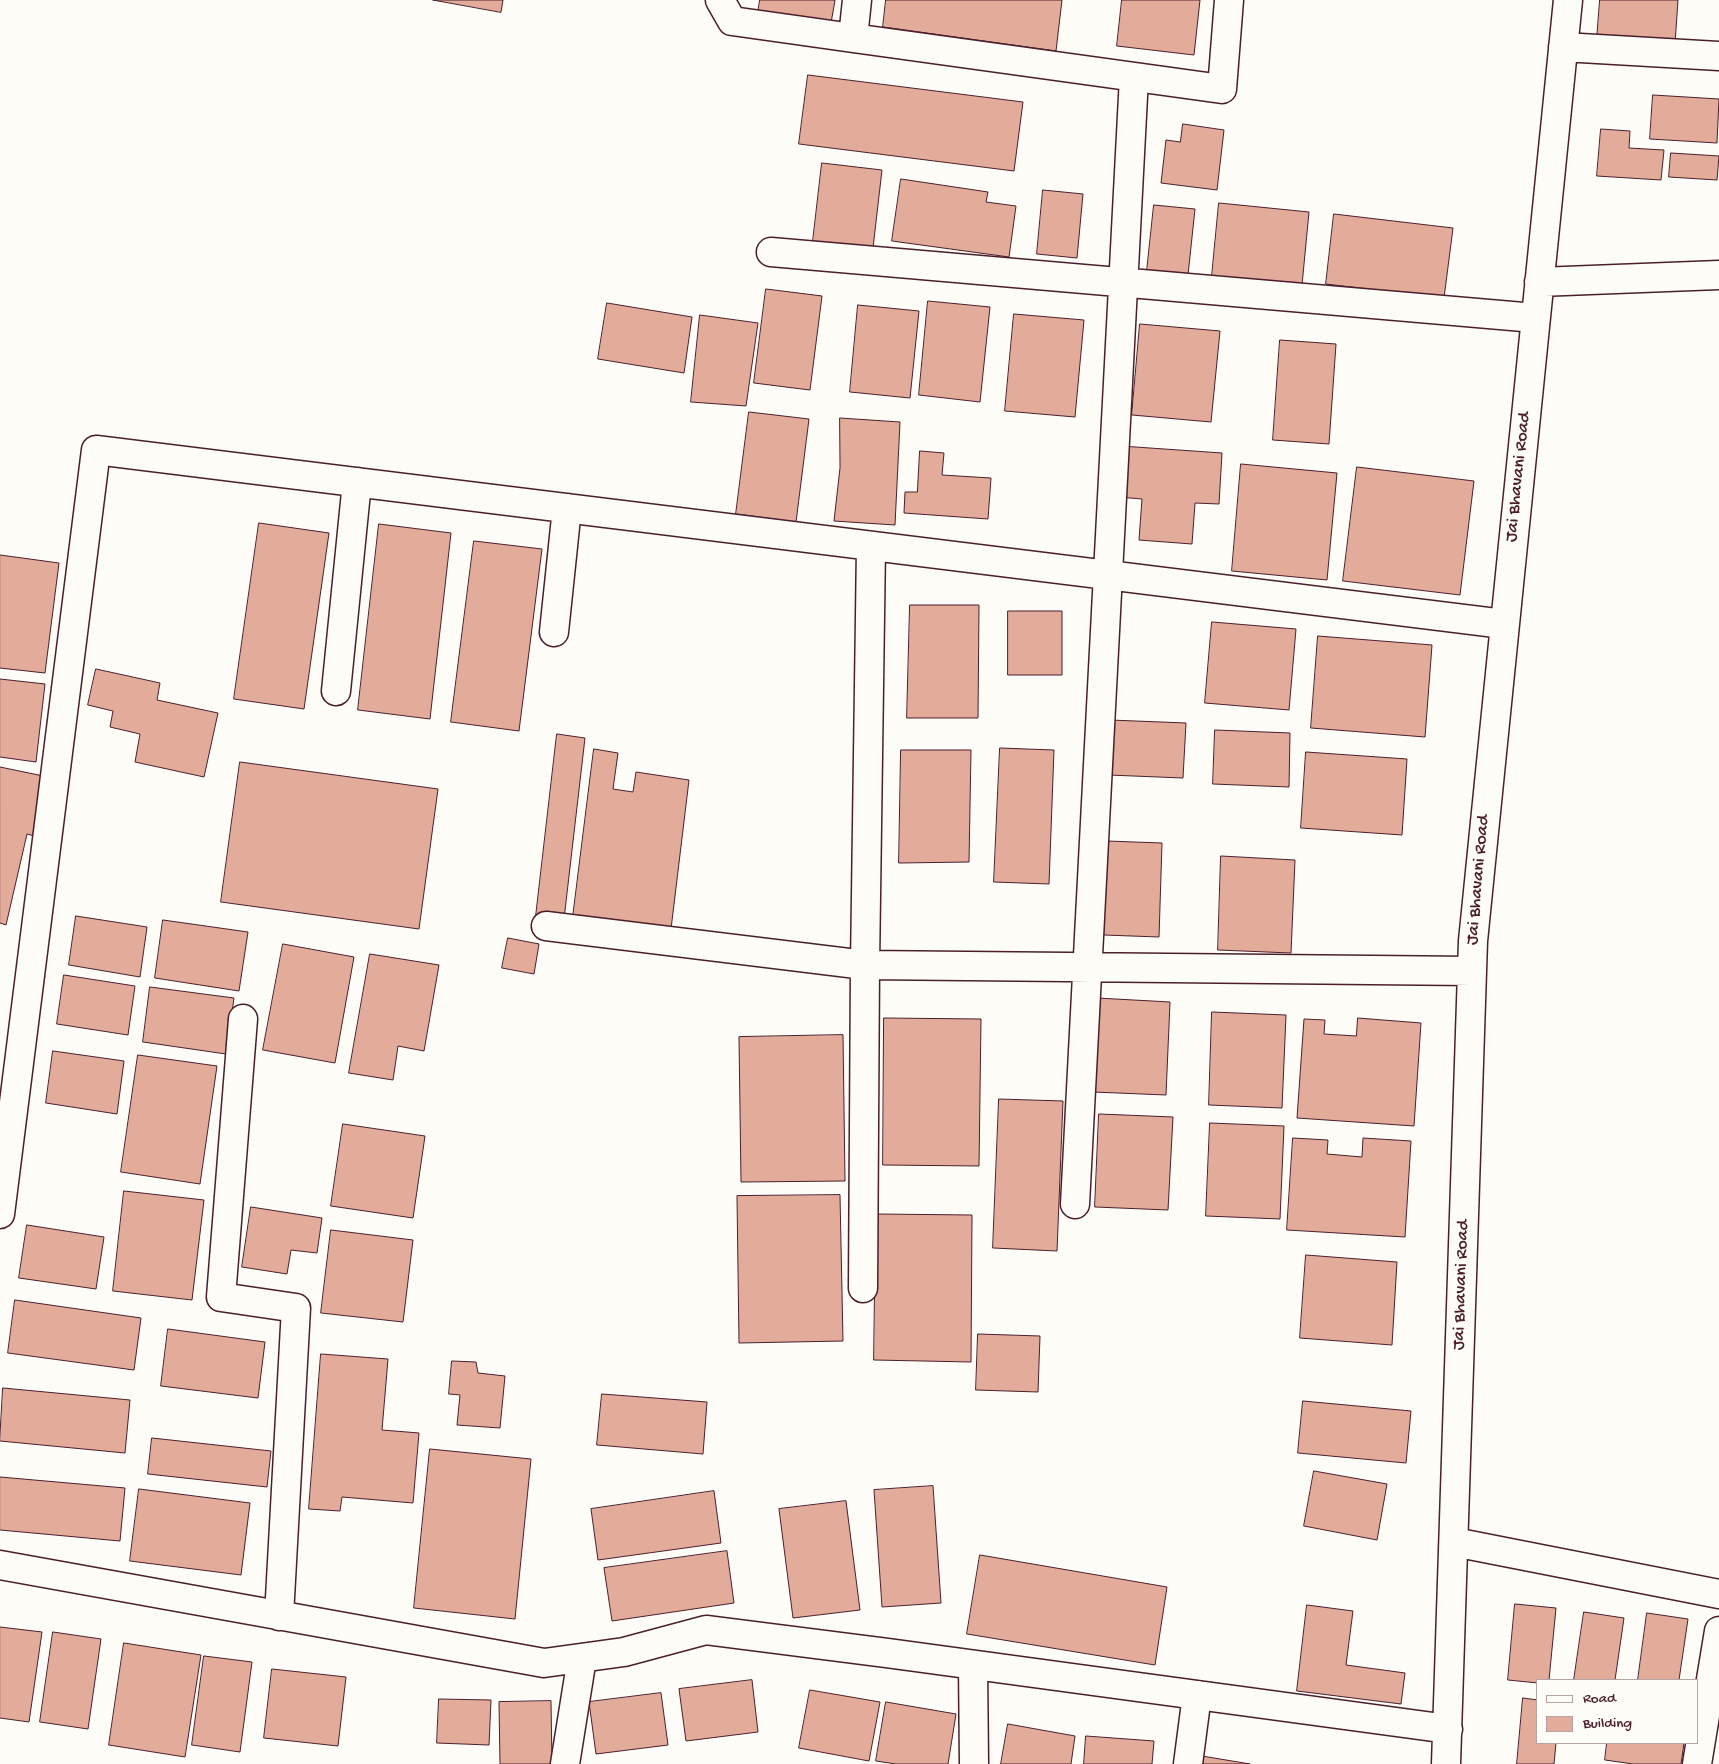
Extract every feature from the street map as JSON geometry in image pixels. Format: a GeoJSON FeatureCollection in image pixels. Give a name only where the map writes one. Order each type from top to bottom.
{"type":"FeatureCollection","features":[{"type":"Feature","properties":{"kind":"street"},"geometry":{"type":"LineString","coordinates":[[720,0],[732,21],[1222,89],[1229,0]]}},
{"type":"Feature","properties":{"kind":"street"},"geometry":{"type":"LineString","coordinates":[[853,38],[857,0]]}},
{"type":"Feature","properties":{"kind":"street","name":"Jai Bhavani Road"},"geometry":{"type":"LineString","coordinates":[[1446,1764],[1472,941],[1568,0]]}},
{"type":"Feature","properties":{"kind":"street"},"geometry":{"type":"LineString","coordinates":[[1563,47],[1719,56]]}},
{"type":"Feature","properties":{"kind":"street"},"geometry":{"type":"LineString","coordinates":[[1075,1204],[1134,78]]}},
{"type":"Feature","properties":{"kind":"street"},"geometry":{"type":"LineString","coordinates":[[771,252],[1535,318]]}},
{"type":"Feature","properties":{"kind":"street"},"geometry":{"type":"LineString","coordinates":[[1539,282],[1719,275]]}},
{"type":"Feature","properties":{"kind":"street"},"geometry":{"type":"LineString","coordinates":[[0,1214],[8,1075],[96,450],[1504,624]]}},
{"type":"Feature","properties":{"kind":"street"},"geometry":{"type":"LineString","coordinates":[[336,691],[357,482]]}},
{"type":"Feature","properties":{"kind":"street"},"geometry":{"type":"LineString","coordinates":[[554,632],[567,508]]}},
{"type":"Feature","properties":{"kind":"street"},"geometry":{"type":"LineString","coordinates":[[863,1288],[865,965],[872,546]]}},
{"type":"Feature","properties":{"kind":"street"},"geometry":{"type":"LineString","coordinates":[[546,926],[865,965],[1472,971]]}},
{"type":"Feature","properties":{"kind":"street"},"geometry":{"type":"LineString","coordinates":[[243,1019],[221,1297],[296,1308],[279,1616]]}},
{"type":"Feature","properties":{"kind":"street"},"geometry":{"type":"LineString","coordinates":[[1454,1542],[1719,1594]]}},
{"type":"Feature","properties":{"kind":"street"},"geometry":{"type":"LineString","coordinates":[[0,1565],[544,1663],[624,1652],[706,1630],[1448,1728]]}},
{"type":"Feature","properties":{"kind":"street"},"geometry":{"type":"LineString","coordinates":[[1697,1764],[1719,1631]]}},
{"type":"Feature","properties":{"kind":"street"},"geometry":{"type":"LineString","coordinates":[[566,1764],[582,1658]]}},
{"type":"Feature","properties":{"kind":"street"},"geometry":{"type":"LineString","coordinates":[[973,1664],[974,1764]]}},
{"type":"Feature","properties":{"kind":"street"},"geometry":{"type":"LineString","coordinates":[[1188,1764],[1197,1695]]}},
{"type":"Feature","properties":{"kind":"building"},"geometry":{"type":"Polygon","coordinates":[[[433,0],[503,0],[501,12],[433,0]]]}},
{"type":"Feature","properties":{"kind":"building"},"geometry":{"type":"Polygon","coordinates":[[[760,0],[835,0],[830,29],[757,19],[760,0]]]}},
{"type":"Feature","properties":{"kind":"building"},"geometry":{"type":"Polygon","coordinates":[[[886,0],[1062,0],[1056,51],[883,27],[886,0]]]}},
{"type":"Feature","properties":{"kind":"building"},"geometry":{"type":"Polygon","coordinates":[[[1122,0],[1200,0],[1194,55],[1117,46],[1122,0]]]}},
{"type":"Feature","properties":{"kind":"building"},"geometry":{"type":"Polygon","coordinates":[[[1600,0],[1678,0],[1675,44],[1597,39],[1600,0]]]}},
{"type":"Feature","properties":{"kind":"building"},"geometry":{"type":"Polygon","coordinates":[[[808,75],[1023,102],[1014,171],[799,144],[808,75]]]}},
{"type":"Feature","properties":{"kind":"building"},"geometry":{"type":"Polygon","coordinates":[[[1653,95],[1719,99],[1717,143],[1650,139],[1653,95]]]}},
{"type":"Feature","properties":{"kind":"building"},"geometry":{"type":"Polygon","coordinates":[[[1183,124],[1224,130],[1217,190],[1161,183],[1166,140],[1180,142],[1183,124]]]}},
{"type":"Feature","properties":{"kind":"building"},"geometry":{"type":"Polygon","coordinates":[[[1601,129],[1630,131],[1629,148],[1664,150],[1661,180],[1597,176],[1601,129]]]}},
{"type":"Feature","properties":{"kind":"building"},"geometry":{"type":"Polygon","coordinates":[[[1671,153],[1719,156],[1717,180],[1669,177],[1671,153]]]}},
{"type":"Feature","properties":{"kind":"building"},"geometry":{"type":"Polygon","coordinates":[[[822,163],[882,170],[873,248],[813,241],[822,163]]]}},
{"type":"Feature","properties":{"kind":"building"},"geometry":{"type":"Polygon","coordinates":[[[901,179],[988,192],[986,202],[1016,206],[1009,257],[892,241],[901,179]]]}},
{"type":"Feature","properties":{"kind":"building"},"geometry":{"type":"Polygon","coordinates":[[[1043,190],[1083,194],[1077,258],[1037,254],[1043,190]]]}},
{"type":"Feature","properties":{"kind":"building"},"geometry":{"type":"Polygon","coordinates":[[[1219,203],[1309,212],[1302,285],[1212,276],[1219,203]]]}},
{"type":"Feature","properties":{"kind":"building"},"geometry":{"type":"Polygon","coordinates":[[[1154,205],[1195,209],[1188,275],[1147,271],[1154,205]]]}},
{"type":"Feature","properties":{"kind":"building"},"geometry":{"type":"Polygon","coordinates":[[[1334,214],[1453,228],[1444,298],[1326,284],[1334,214]]]}},
{"type":"Feature","properties":{"kind":"building"},"geometry":{"type":"Polygon","coordinates":[[[766,289],[822,296],[810,390],[754,383],[766,289]]]}},
{"type":"Feature","properties":{"kind":"building"},"geometry":{"type":"Polygon","coordinates":[[[928,301],[990,307],[980,402],[919,395],[928,301]]]}},
{"type":"Feature","properties":{"kind":"building"},"geometry":{"type":"Polygon","coordinates":[[[607,303],[692,317],[684,373],[598,359],[607,303]]]}},
{"type":"Feature","properties":{"kind":"building"},"geometry":{"type":"Polygon","coordinates":[[[858,305],[919,311],[910,398],[850,392],[858,305]]]}},
{"type":"Feature","properties":{"kind":"building"},"geometry":{"type":"Polygon","coordinates":[[[1014,314],[1084,320],[1075,417],[1005,411],[1014,314]]]}},
{"type":"Feature","properties":{"kind":"building"},"geometry":{"type":"Polygon","coordinates":[[[700,315],[758,323],[746,406],[691,402],[700,315]]]}},
{"type":"Feature","properties":{"kind":"building"},"geometry":{"type":"Polygon","coordinates":[[[1140,324],[1220,331],[1211,422],[1132,415],[1140,324]]]}},
{"type":"Feature","properties":{"kind":"building"},"geometry":{"type":"Polygon","coordinates":[[[1280,340],[1336,344],[1329,444],[1273,440],[1280,340]]]}},
{"type":"Feature","properties":{"kind":"building"},"geometry":{"type":"Polygon","coordinates":[[[749,412],[809,419],[796,522],[736,514],[749,412]]]}},
{"type":"Feature","properties":{"kind":"building"},"geometry":{"type":"Polygon","coordinates":[[[840,418],[900,422],[895,525],[834,521],[840,468],[840,418]]]}},
{"type":"Feature","properties":{"kind":"building"},"geometry":{"type":"Polygon","coordinates":[[[1121,446],[1222,453],[1219,504],[1195,503],[1192,544],[1139,540],[1142,499],[1118,497],[1121,446]]]}},
{"type":"Feature","properties":{"kind":"building"},"geometry":{"type":"Polygon","coordinates":[[[920,451],[944,453],[942,475],[991,478],[988,519],[904,513],[905,492],[917,492],[920,451]]]}},
{"type":"Feature","properties":{"kind":"building"},"geometry":{"type":"Polygon","coordinates":[[[1241,464],[1337,473],[1327,580],[1232,571],[1241,464]]]}},
{"type":"Feature","properties":{"kind":"building"},"geometry":{"type":"Polygon","coordinates":[[[1357,467],[1474,481],[1460,595],[1343,581],[1357,467]]]}},
{"type":"Feature","properties":{"kind":"building"},"geometry":{"type":"Polygon","coordinates":[[[259,523],[329,533],[304,709],[234,699],[259,523]]]}},
{"type":"Feature","properties":{"kind":"building"},"geometry":{"type":"Polygon","coordinates":[[[379,524],[451,533],[430,719],[358,710],[379,524]]]}},
{"type":"Feature","properties":{"kind":"building"},"geometry":{"type":"Polygon","coordinates":[[[474,541],[542,549],[519,731],[451,722],[474,541]]]}},
{"type":"Feature","properties":{"kind":"building"},"geometry":{"type":"Polygon","coordinates":[[[0,555],[59,563],[45,673],[0,668],[0,555]]]}},
{"type":"Feature","properties":{"kind":"building"},"geometry":{"type":"Polygon","coordinates":[[[910,605],[979,605],[978,718],[907,718],[910,605]]]}},
{"type":"Feature","properties":{"kind":"building"},"geometry":{"type":"Polygon","coordinates":[[[1008,611],[1062,611],[1062,675],[1008,675],[1008,611]]]}},
{"type":"Feature","properties":{"kind":"building"},"geometry":{"type":"Polygon","coordinates":[[[1212,622],[1296,629],[1289,710],[1205,703],[1212,622]]]}},
{"type":"Feature","properties":{"kind":"building"},"geometry":{"type":"Polygon","coordinates":[[[1318,636],[1432,645],[1425,737],[1311,728],[1318,636]]]}},
{"type":"Feature","properties":{"kind":"building"},"geometry":{"type":"Polygon","coordinates":[[[96,669],[160,683],[157,700],[218,713],[204,777],[135,762],[140,734],[110,727],[113,711],[88,705],[96,669]]]}},
{"type":"Feature","properties":{"kind":"building"},"geometry":{"type":"Polygon","coordinates":[[[0,679],[45,684],[36,762],[0,757],[0,679]]]}},
{"type":"Feature","properties":{"kind":"building"},"geometry":{"type":"Polygon","coordinates":[[[1110,720],[1186,723],[1183,778],[1108,775],[1110,720]]]}},
{"type":"Feature","properties":{"kind":"building"},"geometry":{"type":"Polygon","coordinates":[[[1215,730],[1290,733],[1289,787],[1213,784],[1215,730]]]}},
{"type":"Feature","properties":{"kind":"building"},"geometry":{"type":"Polygon","coordinates":[[[557,734],[585,738],[564,919],[536,916],[557,734]]]}},
{"type":"Feature","properties":{"kind":"building"},"geometry":{"type":"Polygon","coordinates":[[[1000,748],[1054,750],[1049,884],[994,882],[1000,748]]]}},
{"type":"Feature","properties":{"kind":"building"},"geometry":{"type":"Polygon","coordinates":[[[594,749],[618,753],[613,789],[633,792],[636,772],[689,780],[671,929],[573,917],[594,749]]]}},
{"type":"Feature","properties":{"kind":"building"},"geometry":{"type":"Polygon","coordinates":[[[901,750],[971,750],[969,862],[899,863],[901,750]]]}},
{"type":"Feature","properties":{"kind":"building"},"geometry":{"type":"Polygon","coordinates":[[[1306,752],[1407,759],[1402,835],[1301,828],[1306,752]]]}},
{"type":"Feature","properties":{"kind":"building"},"geometry":{"type":"Polygon","coordinates":[[[240,762],[438,789],[419,929],[221,902],[240,762]]]}},
{"type":"Feature","properties":{"kind":"building"},"geometry":{"type":"Polygon","coordinates":[[[0,767],[48,777],[34,836],[27,834],[6,925],[0,923],[0,767]]]}},
{"type":"Feature","properties":{"kind":"building"},"geometry":{"type":"Polygon","coordinates":[[[1107,841],[1162,843],[1159,937],[1104,935],[1107,841]]]}},
{"type":"Feature","properties":{"kind":"building"},"geometry":{"type":"Polygon","coordinates":[[[1221,856],[1295,860],[1291,953],[1218,950],[1221,856]]]}},
{"type":"Feature","properties":{"kind":"building"},"geometry":{"type":"Polygon","coordinates":[[[76,916],[147,927],[140,977],[69,965],[76,916]]]}},
{"type":"Feature","properties":{"kind":"building"},"geometry":{"type":"Polygon","coordinates":[[[163,920],[248,932],[239,991],[155,978],[163,920]]]}},
{"type":"Feature","properties":{"kind":"building"},"geometry":{"type":"Polygon","coordinates":[[[508,938],[539,944],[534,974],[502,968],[508,938]]]}},
{"type":"Feature","properties":{"kind":"building"},"geometry":{"type":"Polygon","coordinates":[[[283,944],[354,957],[335,1063],[263,1050],[283,944]]]}},
{"type":"Feature","properties":{"kind":"building"},"geometry":{"type":"Polygon","coordinates":[[[370,954],[439,965],[424,1051],[398,1046],[393,1080],[349,1073],[370,954]]]}},
{"type":"Feature","properties":{"kind":"building"},"geometry":{"type":"Polygon","coordinates":[[[64,975],[135,986],[128,1035],[57,1024],[64,975]]]}},
{"type":"Feature","properties":{"kind":"building"},"geometry":{"type":"Polygon","coordinates":[[[150,987],[234,998],[226,1054],[143,1042],[150,987]]]}},
{"type":"Feature","properties":{"kind":"building"},"geometry":{"type":"Polygon","coordinates":[[[1097,998],[1170,1002],[1166,1095],[1093,1092],[1097,998]]]}},
{"type":"Feature","properties":{"kind":"building"},"geometry":{"type":"Polygon","coordinates":[[[1212,1012],[1286,1015],[1282,1108],[1209,1105],[1212,1012]]]}},
{"type":"Feature","properties":{"kind":"building"},"geometry":{"type":"Polygon","coordinates":[[[884,1018],[981,1019],[979,1166],[883,1165],[884,1018]]]}},
{"type":"Feature","properties":{"kind":"building"},"geometry":{"type":"Polygon","coordinates":[[[1358,1018],[1421,1023],[1414,1126],[1297,1118],[1304,1019],[1325,1020],[1324,1034],[1356,1036],[1358,1018]]]}},
{"type":"Feature","properties":{"kind":"building"},"geometry":{"type":"Polygon","coordinates":[[[843,1035],[845,1181],[741,1182],[739,1037],[843,1035]]]}},
{"type":"Feature","properties":{"kind":"building"},"geometry":{"type":"Polygon","coordinates":[[[53,1051],[124,1061],[117,1114],[46,1103],[53,1051]]]}},
{"type":"Feature","properties":{"kind":"building"},"geometry":{"type":"Polygon","coordinates":[[[138,1055],[217,1066],[200,1184],[121,1172],[138,1055]]]}},
{"type":"Feature","properties":{"kind":"building"},"geometry":{"type":"Polygon","coordinates":[[[999,1099],[1063,1101],[1057,1251],[993,1248],[999,1099]]]}},
{"type":"Feature","properties":{"kind":"building"},"geometry":{"type":"Polygon","coordinates":[[[1099,1114],[1173,1117],[1168,1210],[1095,1207],[1099,1114]]]}},
{"type":"Feature","properties":{"kind":"building"},"geometry":{"type":"Polygon","coordinates":[[[1210,1123],[1284,1126],[1280,1219],[1206,1216],[1210,1123]]]}},
{"type":"Feature","properties":{"kind":"building"},"geometry":{"type":"Polygon","coordinates":[[[343,1124],[425,1136],[413,1218],[331,1206],[343,1124]]]}},
{"type":"Feature","properties":{"kind":"building"},"geometry":{"type":"Polygon","coordinates":[[[1293,1138],[1328,1140],[1327,1154],[1362,1157],[1363,1138],[1411,1141],[1405,1237],[1287,1230],[1293,1138]]]}},
{"type":"Feature","properties":{"kind":"building"},"geometry":{"type":"Polygon","coordinates":[[[124,1191],[204,1200],[192,1300],[113,1291],[124,1191]]]}},
{"type":"Feature","properties":{"kind":"building"},"geometry":{"type":"Polygon","coordinates":[[[840,1195],[843,1341],[739,1343],[737,1196],[840,1195]]]}},
{"type":"Feature","properties":{"kind":"building"},"geometry":{"type":"Polygon","coordinates":[[[251,1207],[322,1218],[317,1253],[291,1250],[287,1274],[242,1267],[251,1207]]]}},
{"type":"Feature","properties":{"kind":"building"},"geometry":{"type":"Polygon","coordinates":[[[876,1214],[972,1215],[971,1362],[874,1360],[876,1214]]]}},
{"type":"Feature","properties":{"kind":"building"},"geometry":{"type":"Polygon","coordinates":[[[27,1225],[104,1237],[96,1289],[19,1278],[27,1225]]]}},
{"type":"Feature","properties":{"kind":"building"},"geometry":{"type":"Polygon","coordinates":[[[331,1230],[413,1240],[403,1322],[321,1313],[331,1230]]]}},
{"type":"Feature","properties":{"kind":"building"},"geometry":{"type":"Polygon","coordinates":[[[1306,1255],[1397,1262],[1392,1345],[1300,1338],[1306,1255]]]}},
{"type":"Feature","properties":{"kind":"building"},"geometry":{"type":"Polygon","coordinates":[[[15,1300],[141,1318],[134,1370],[8,1353],[15,1300]]]}},
{"type":"Feature","properties":{"kind":"building"},"geometry":{"type":"Polygon","coordinates":[[[168,1329],[265,1342],[258,1398],[161,1386],[168,1329]]]}},
{"type":"Feature","properties":{"kind":"building"},"geometry":{"type":"Polygon","coordinates":[[[978,1334],[1040,1336],[1038,1392],[976,1390],[978,1334]]]}},
{"type":"Feature","properties":{"kind":"building"},"geometry":{"type":"Polygon","coordinates":[[[321,1354],[388,1359],[382,1430],[419,1433],[413,1503],[342,1497],[340,1511],[309,1509],[321,1354]]]}},
{"type":"Feature","properties":{"kind":"building"},"geometry":{"type":"Polygon","coordinates":[[[452,1361],[476,1362],[478,1373],[505,1376],[500,1428],[457,1425],[460,1395],[449,1394],[452,1361]]]}},
{"type":"Feature","properties":{"kind":"building"},"geometry":{"type":"Polygon","coordinates":[[[3,1388],[130,1400],[125,1453],[0,1441],[3,1388]]]}},
{"type":"Feature","properties":{"kind":"building"},"geometry":{"type":"Polygon","coordinates":[[[602,1394],[707,1402],[703,1454],[597,1445],[602,1394]]]}},
{"type":"Feature","properties":{"kind":"building"},"geometry":{"type":"Polygon","coordinates":[[[1303,1401],[1411,1411],[1406,1463],[1298,1453],[1303,1401]]]}},
{"type":"Feature","properties":{"kind":"building"},"geometry":{"type":"Polygon","coordinates":[[[152,1438],[271,1451],[267,1487],[148,1474],[152,1438]]]}},
{"type":"Feature","properties":{"kind":"building"},"geometry":{"type":"Polygon","coordinates":[[[430,1449],[531,1459],[515,1619],[414,1608],[430,1449]]]}},
{"type":"Feature","properties":{"kind":"building"},"geometry":{"type":"Polygon","coordinates":[[[1314,1471],[1387,1484],[1377,1540],[1304,1526],[1314,1471]]]}},
{"type":"Feature","properties":{"kind":"building"},"geometry":{"type":"Polygon","coordinates":[[[0,1477],[125,1488],[120,1541],[0,1530],[0,1477]]]}},
{"type":"Feature","properties":{"kind":"building"},"geometry":{"type":"Polygon","coordinates":[[[933,1486],[941,1603],[882,1607],[874,1490],[933,1486]]]}},
{"type":"Feature","properties":{"kind":"building"},"geometry":{"type":"Polygon","coordinates":[[[139,1489],[250,1503],[241,1575],[130,1561],[139,1489]]]}},
{"type":"Feature","properties":{"kind":"building"},"geometry":{"type":"Polygon","coordinates":[[[714,1491],[721,1543],[598,1560],[591,1509],[714,1491]]]}},
{"type":"Feature","properties":{"kind":"building"},"geometry":{"type":"Polygon","coordinates":[[[846,1501],[860,1610],[793,1618],[779,1509],[846,1501]]]}},
{"type":"Feature","properties":{"kind":"building"},"geometry":{"type":"Polygon","coordinates":[[[727,1551],[734,1603],[612,1621],[604,1568],[727,1551]]]}},
{"type":"Feature","properties":{"kind":"building"},"geometry":{"type":"Polygon","coordinates":[[[980,1555],[1167,1587],[1155,1665],[967,1634],[980,1555]]]}},
{"type":"Feature","properties":{"kind":"building"},"geometry":{"type":"Polygon","coordinates":[[[1515,1604],[1556,1608],[1549,1679],[1536,1679],[1536,1683],[1508,1680],[1515,1604]]]}},
{"type":"Feature","properties":{"kind":"building"},"geometry":{"type":"Polygon","coordinates":[[[1307,1605],[1353,1611],[1346,1665],[1405,1673],[1401,1704],[1297,1691],[1307,1605]]]}},
{"type":"Feature","properties":{"kind":"building"},"geometry":{"type":"Polygon","coordinates":[[[1584,1612],[1624,1618],[1615,1679],[1574,1679],[1584,1612]]]}},
{"type":"Feature","properties":{"kind":"building"},"geometry":{"type":"Polygon","coordinates":[[[1647,1613],[1688,1619],[1679,1679],[1638,1679],[1647,1613]]]}},
{"type":"Feature","properties":{"kind":"building"},"geometry":{"type":"Polygon","coordinates":[[[0,1627],[42,1632],[29,1722],[0,1718],[0,1627]]]}},
{"type":"Feature","properties":{"kind":"building"},"geometry":{"type":"Polygon","coordinates":[[[53,1632],[101,1639],[88,1729],[40,1722],[53,1632]]]}},
{"type":"Feature","properties":{"kind":"building"},"geometry":{"type":"Polygon","coordinates":[[[124,1643],[201,1655],[185,1757],[109,1745],[124,1643]]]}},
{"type":"Feature","properties":{"kind":"building"},"geometry":{"type":"Polygon","coordinates":[[[204,1656],[252,1662],[240,1752],[192,1745],[204,1656]]]}},
{"type":"Feature","properties":{"kind":"building"},"geometry":{"type":"Polygon","coordinates":[[[272,1669],[346,1677],[338,1746],[264,1738],[272,1669]]]}},
{"type":"Feature","properties":{"kind":"building"},"geometry":{"type":"Polygon","coordinates":[[[752,1680],[758,1732],[686,1741],[679,1689],[752,1680]]]}},
{"type":"Feature","properties":{"kind":"building"},"geometry":{"type":"Polygon","coordinates":[[[810,1690],[880,1702],[869,1761],[799,1748],[810,1690]]]}},
{"type":"Feature","properties":{"kind":"building"},"geometry":{"type":"Polygon","coordinates":[[[661,1693],[668,1745],[596,1754],[589,1702],[661,1693]]]}},
{"type":"Feature","properties":{"kind":"building"},"geometry":{"type":"Polygon","coordinates":[[[1523,1698],[1536,1700],[1536,1744],[1556,1744],[1554,1764],[1517,1764],[1523,1698]]]}},
{"type":"Feature","properties":{"kind":"building"},"geometry":{"type":"Polygon","coordinates":[[[439,1699],[491,1700],[489,1745],[437,1743],[439,1699]]]}},
{"type":"Feature","properties":{"kind":"building"},"geometry":{"type":"Polygon","coordinates":[[[551,1701],[552,1764],[500,1764],[499,1702],[551,1701]]]}},
{"type":"Feature","properties":{"kind":"building"},"geometry":{"type":"Polygon","coordinates":[[[886,1702],[956,1714],[948,1764],[896,1764],[876,1761],[886,1702]]]}},
{"type":"Feature","properties":{"kind":"building"},"geometry":{"type":"Polygon","coordinates":[[[1008,1724],[1075,1736],[1071,1764],[1001,1764],[1008,1724]]]}},
{"type":"Feature","properties":{"kind":"building"},"geometry":{"type":"Polygon","coordinates":[[[1086,1736],[1154,1741],[1152,1764],[1084,1764],[1086,1736]]]}},
{"type":"Feature","properties":{"kind":"building"},"geometry":{"type":"Polygon","coordinates":[[[1607,1744],[1684,1744],[1681,1764],[1633,1764],[1605,1760],[1607,1744]]]}},
{"type":"Feature","properties":{"kind":"building"},"geometry":{"type":"Polygon","coordinates":[[[1202,1756],[1250,1764],[1201,1764],[1202,1756]]]}}]}
